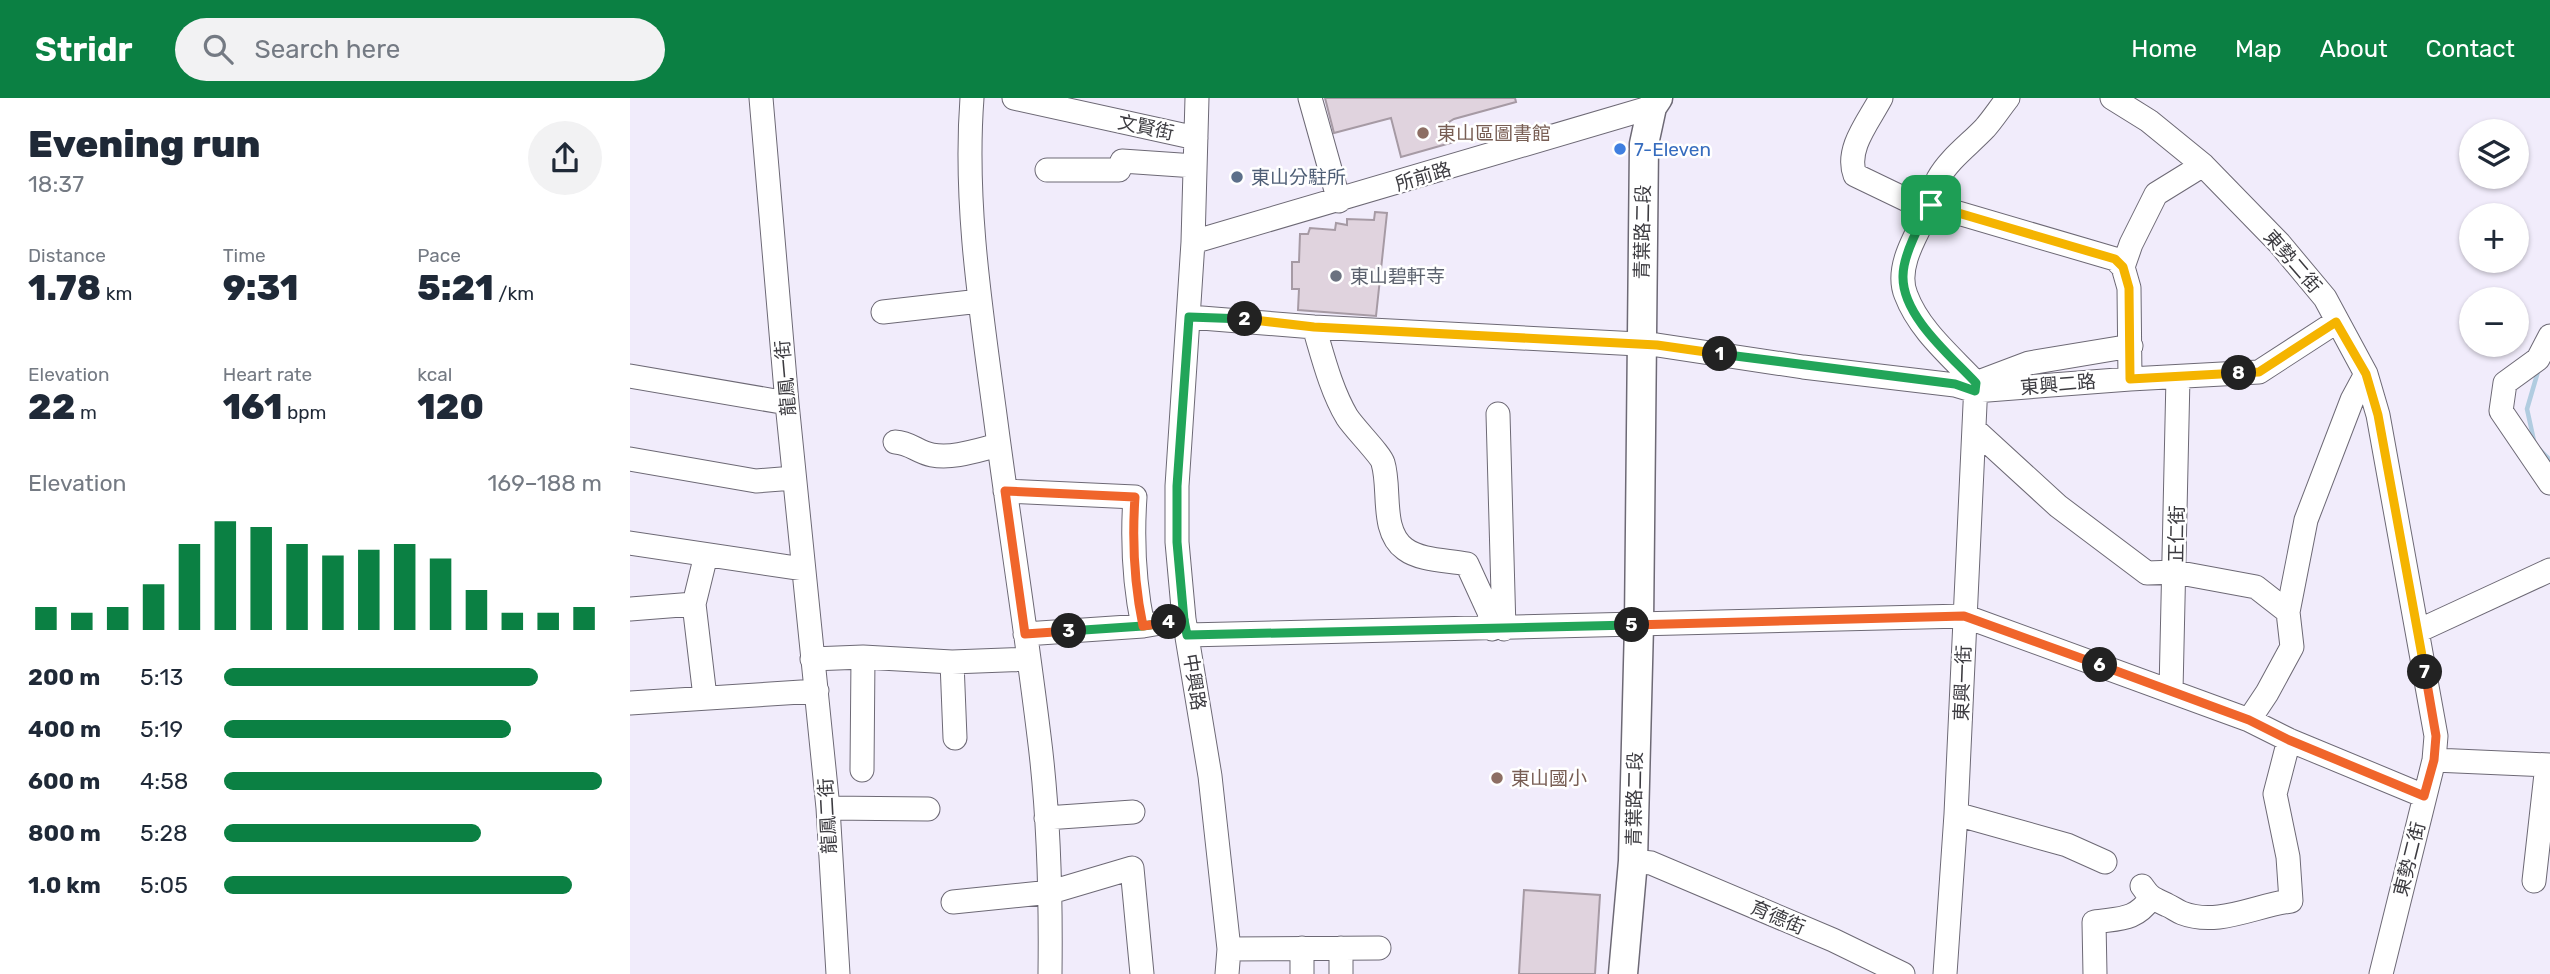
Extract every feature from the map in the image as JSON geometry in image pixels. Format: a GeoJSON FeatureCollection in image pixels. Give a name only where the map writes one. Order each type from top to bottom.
{"type":"FeatureCollection","features":[{"type":"Feature","properties":{"kind":"main road","name":"青葉路二段"},"geometry":{"type":"LineString","coordinates":[[1642,974],[1649,345],[1644,144],[1655,102]]}},
{"type":"Feature","properties":{"kind":"main road","name":"青葉路二段"},"geometry":{"type":"LineString","coordinates":[[1623,974],[1642,862]]}},
{"type":"Feature","properties":{"kind":"street","name":"龍鳳一街"},"geometry":{"type":"LineString","coordinates":[[761,98],[811,659]]}},
{"type":"Feature","properties":{"kind":"street"},"geometry":{"type":"LineString","coordinates":[[972,98],[968,147],[980,301],[1040,736],[1051,892],[1050,974]]}},
{"type":"Feature","properties":{"kind":"street","name":"文賢街"},"geometry":{"type":"LineString","coordinates":[[1014,98],[1196,138]]}},
{"type":"Feature","properties":{"kind":"street","name":"中興路"},"geometry":{"type":"LineString","coordinates":[[1197,98],[1193,242],[1177,486],[1177,542],[1186,627],[1210,776],[1229,949],[1227,974]]}},
{"type":"Feature","properties":{"kind":"street"},"geometry":{"type":"LineString","coordinates":[[1310,98],[1339,201]]}},
{"type":"Feature","properties":{"kind":"street"},"geometry":{"type":"LineString","coordinates":[[1881,98],[1853,150],[1852,166],[1855,175],[1907,201],[1931,205],[2115,259],[2123,267],[2129,288],[2130,379]]}},
{"type":"Feature","properties":{"kind":"street"},"geometry":{"type":"LineString","coordinates":[[2008,98],[1986,127],[1938,179],[1931,205],[1919,224],[1903,275],[1905,292],[1913,312],[1975,387],[2029,363],[2131,345]]}},
{"type":"Feature","properties":{"kind":"street","name":"東勢二街"},"geometry":{"type":"LineString","coordinates":[[2112,98],[2149,121],[2203,165],[2279,243],[2325,298],[2366,374],[2378,415],[2436,736],[2434,760],[2381,974]]}},
{"type":"Feature","properties":{"kind":"street","name":"所前路"},"geometry":{"type":"LineString","coordinates":[[1193,242],[1339,201],[1655,102]]}},
{"type":"Feature","properties":{"kind":"street"},"geometry":{"type":"LineString","coordinates":[[1047,170],[1119,170],[1122,161],[1195,166]]}},
{"type":"Feature","properties":{"kind":"street"},"geometry":{"type":"LineString","coordinates":[[2123,267],[2131,244],[2156,194],[2203,165]]}},
{"type":"Feature","properties":{"kind":"street"},"geometry":{"type":"LineString","coordinates":[[883,312],[980,301]]}},
{"type":"Feature","properties":{"kind":"street","name":"東興二路"},"geometry":{"type":"LineString","coordinates":[[1189,317],[1314,327],[1649,345],[1803,367],[1975,387],[2259,372],[2336,322]]}},
{"type":"Feature","properties":{"kind":"street"},"geometry":{"type":"LineString","coordinates":[[1314,327],[1334,388],[1347,417],[1383,461],[1390,520],[1396,539],[1405,549],[1421,557],[1467,564],[1498,629]]}},
{"type":"Feature","properties":{"kind":"street"},"geometry":{"type":"LineString","coordinates":[[2550,336],[2538,359],[2505,383],[2501,411],[2550,483]]}},
{"type":"Feature","properties":{"kind":"street"},"geometry":{"type":"LineString","coordinates":[[2249,720],[2292,647],[2287,612],[2306,520],[2352,400],[2366,374]]}},
{"type":"Feature","properties":{"kind":"street"},"geometry":{"type":"LineString","coordinates":[[630,376],[787,403]]}},
{"type":"Feature","properties":{"kind":"street","name":"正仁街"},"geometry":{"type":"LineString","coordinates":[[2171,691],[2178,377]]}},
{"type":"Feature","properties":{"kind":"street","name":"東興一街"},"geometry":{"type":"LineString","coordinates":[[1945,974],[1956,814],[1975,387]]}},
{"type":"Feature","properties":{"kind":"street"},"geometry":{"type":"LineString","coordinates":[[1498,414],[1498,629]]}},
{"type":"Feature","properties":{"kind":"street"},"geometry":{"type":"LineString","coordinates":[[1975,430],[2058,506],[2147,573],[2175,572],[2256,587],[2287,612]]}},
{"type":"Feature","properties":{"kind":"street"},"geometry":{"type":"LineString","coordinates":[[895,442],[908,443],[932,455],[960,455],[999,445]]}},
{"type":"Feature","properties":{"kind":"street"},"geometry":{"type":"LineString","coordinates":[[630,459],[756,481],[794,478]]}},
{"type":"Feature","properties":{"kind":"street"},"geometry":{"type":"LineString","coordinates":[[1005,491],[1135,497],[1135,587],[1143,626]]}},
{"type":"Feature","properties":{"kind":"street"},"geometry":{"type":"LineString","coordinates":[[630,542],[803,569]]}},
{"type":"Feature","properties":{"kind":"street"},"geometry":{"type":"LineString","coordinates":[[705,697],[694,604],[706,555]]}},
{"type":"Feature","properties":{"kind":"street"},"geometry":{"type":"LineString","coordinates":[[2418,631],[2550,570]]}},
{"type":"Feature","properties":{"kind":"street"},"geometry":{"type":"LineString","coordinates":[[630,609],[694,604]]}},
{"type":"Feature","properties":{"kind":"street"},"geometry":{"type":"LineString","coordinates":[[1025,634],[1143,626],[1498,629],[1964,616],[2249,720],[2289,740],[2424,796]]}},
{"type":"Feature","properties":{"kind":"street"},"geometry":{"type":"LineString","coordinates":[[811,659],[863,657],[951,662],[1028,659]]}},
{"type":"Feature","properties":{"kind":"street"},"geometry":{"type":"LineString","coordinates":[[862,770],[863,657]]}},
{"type":"Feature","properties":{"kind":"street","name":"龍鳳二街"},"geometry":{"type":"LineString","coordinates":[[811,659],[817,691],[828,808],[838,974]]}},
{"type":"Feature","properties":{"kind":"street"},"geometry":{"type":"LineString","coordinates":[[951,662],[955,738]]}},
{"type":"Feature","properties":{"kind":"street"},"geometry":{"type":"LineString","coordinates":[[630,703],[817,691]]}},
{"type":"Feature","properties":{"kind":"street"},"geometry":{"type":"LineString","coordinates":[[2095,974],[2094,922],[2129,918],[2142,912],[2146,892],[2183,914],[2214,918],[2291,901],[2288,857],[2275,794],[2289,740]]}},
{"type":"Feature","properties":{"kind":"street"},"geometry":{"type":"LineString","coordinates":[[2434,760],[2549,765],[2534,881]]}},
{"type":"Feature","properties":{"kind":"street"},"geometry":{"type":"LineString","coordinates":[[828,808],[928,808]]}},
{"type":"Feature","properties":{"kind":"street"},"geometry":{"type":"LineString","coordinates":[[1046,818],[1133,812]]}},
{"type":"Feature","properties":{"kind":"street"},"geometry":{"type":"LineString","coordinates":[[1956,814],[2067,845],[2105,862]]}},
{"type":"Feature","properties":{"kind":"street","name":"育德街"},"geometry":{"type":"LineString","coordinates":[[1642,862],[1833,940],[1903,974]]}},
{"type":"Feature","properties":{"kind":"street"},"geometry":{"type":"LineString","coordinates":[[953,902],[1051,892],[1132,868],[1142,974]]}},
{"type":"Feature","properties":{"kind":"street"},"geometry":{"type":"LineString","coordinates":[[1229,949],[1379,947]]}},
{"type":"Feature","properties":{"kind":"street"},"geometry":{"type":"LineString","coordinates":[[1302,974],[1303,948]]}},
{"type":"Feature","properties":{"kind":"street"},"geometry":{"type":"LineString","coordinates":[[1341,948],[1341,974]]}},
{"type":"Feature","properties":{"kind":"building"},"geometry":{"type":"Polygon","coordinates":[[[1325,98],[1515,98],[1516,102],[1454,119],[1449,122],[1454,142],[1401,157],[1391,118],[1334,133],[1325,98]]]}},
{"type":"Feature","properties":{"kind":"building","name":"東山碧軒寺"},"geometry":{"type":"Polygon","coordinates":[[[1375,212],[1387,213],[1376,316],[1298,310],[1299,289],[1292,289],[1292,262],[1299,262],[1300,234],[1308,234],[1310,228],[1335,230],[1336,223],[1347,225],[1347,219],[1374,220],[1375,212]]]}},
{"type":"Feature","properties":{"kind":"building"},"geometry":{"type":"Polygon","coordinates":[[[1524,890],[1600,895],[1595,974],[1519,974],[1524,890]]]}},
{"type":"Feature","properties":{"kind":"waterway"},"geometry":{"type":"LineString","coordinates":[[2534,441],[2527,409],[2539,368]]}},
{"type":"Feature","properties":{"kind":"waterway"},"geometry":{"type":"LineString","coordinates":[[2540,450],[2550,460]]}},
{"type":"Feature","properties":{"kind":"place","name":"東山區圖書館"},"geometry":{"type":"Point","coordinates":[1423,133]}},
{"type":"Feature","properties":{"kind":"place","name":"7-Eleven"},"geometry":{"type":"Point","coordinates":[1620,149]}},
{"type":"Feature","properties":{"kind":"place","name":"東山分駐所"},"geometry":{"type":"Point","coordinates":[1237,177]}},
{"type":"Feature","properties":{"kind":"place","name":"東山碧軒寺"},"geometry":{"type":"Point","coordinates":[1336,276]}},
{"type":"Feature","properties":{"kind":"place","name":"東山國小"},"geometry":{"type":"Point","coordinates":[1497,778]}},
{"type":"Feature","properties":{"kind":"route"},"geometry":{"type":"LineString","coordinates":[[1931,205],[1919,224],[1906,262],[1903,275],[1905,292],[1913,312],[1976,383],[1975,391],[1955,384],[1803,367],[1657,345],[1314,327],[1189,317],[1177,486],[1177,542],[1184,620],[1143,626],[1025,634],[1005,491],[1135,497],[1135,587],[1143,626],[1184,620],[1187,635],[1964,616],[2249,720],[2289,740],[2424,796],[2434,760],[2436,736],[2396,504],[2378,415],[2366,374],[2336,322],[2259,372],[2130,379],[2129,288],[2123,267],[2115,259],[1931,205]]}}]}
